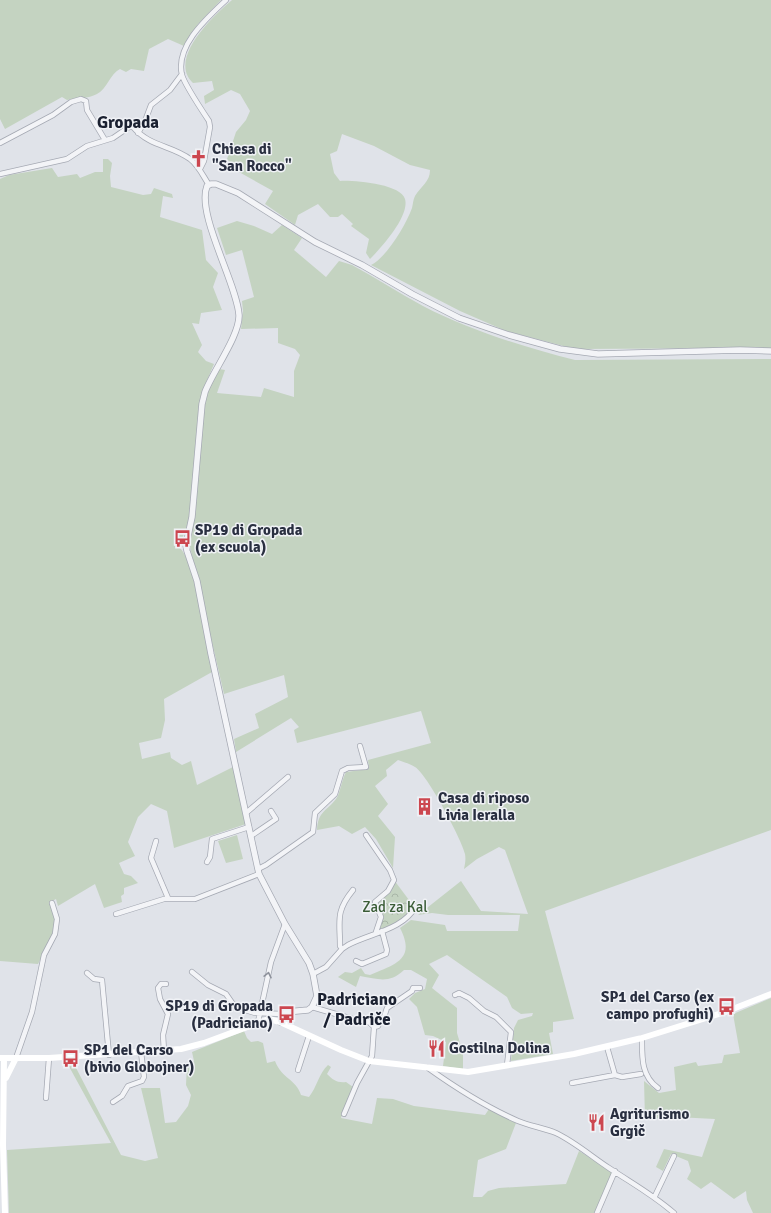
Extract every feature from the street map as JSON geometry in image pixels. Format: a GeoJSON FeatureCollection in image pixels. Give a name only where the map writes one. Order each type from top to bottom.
{"type":"FeatureCollection","features":[{"type":"Feature","properties":{"kind":"main road"},"geometry":{"type":"LineString","coordinates":[[5,1213],[4,1084],[2,1058],[49,1058],[164,1051],[195,1046],[269,1019],[280,1022],[369,1061],[468,1072],[607,1047],[642,1038],[718,1014],[771,994]]}},
{"type":"Feature","properties":{"kind":"main road"},"geometry":{"type":"LineString","coordinates":[[4,1084],[16,1058]]}},
{"type":"Feature","properties":{"kind":"main road"},"geometry":{"type":"LineString","coordinates":[[0,1073],[4,1084]]}},
{"type":"Feature","properties":{"kind":"street"},"geometry":{"type":"LineString","coordinates":[[138,133],[145,121],[151,105],[170,90],[182,74],[184,54],[190,40],[208,17],[226,0]]}},
{"type":"Feature","properties":{"kind":"street"},"geometry":{"type":"LineString","coordinates":[[182,74],[209,121],[209,133],[204,161],[200,169]]}},
{"type":"Feature","properties":{"kind":"street"},"geometry":{"type":"LineString","coordinates":[[0,143],[53,115],[71,102],[81,100],[86,102],[87,110],[105,140]]}},
{"type":"Feature","properties":{"kind":"street"},"geometry":{"type":"LineString","coordinates":[[0,174],[67,160],[87,146],[114,138],[129,127],[134,127],[138,133],[152,142],[181,153],[196,164],[209,185],[206,194],[207,208],[238,307],[239,324],[205,392],[202,404],[192,517],[186,545],[197,581],[211,654],[259,871],[285,924],[309,963],[313,974],[317,996],[312,1007],[303,1012],[290,1011],[283,1014],[258,1013],[235,1007],[226,994],[208,985],[192,972]]}},
{"type":"Feature","properties":{"kind":"street"},"geometry":{"type":"LineString","coordinates":[[209,185],[216,184],[238,192],[315,242],[362,265],[412,294],[459,318],[509,335],[560,349],[598,354],[740,350],[771,351]]}},
{"type":"Feature","properties":{"kind":"street"},"geometry":{"type":"LineString","coordinates":[[116,914],[168,898],[195,899],[259,871],[313,832],[315,813],[335,794],[342,771],[348,768],[366,767],[360,746]]}},
{"type":"Feature","properties":{"kind":"street"},"geometry":{"type":"LineString","coordinates":[[246,814],[288,777]]}},
{"type":"Feature","properties":{"kind":"street"},"geometry":{"type":"LineString","coordinates":[[251,836],[276,819],[271,811]]}},
{"type":"Feature","properties":{"kind":"street"},"geometry":{"type":"LineString","coordinates":[[208,862],[212,839],[249,827]]}},
{"type":"Feature","properties":{"kind":"street"},"geometry":{"type":"LineString","coordinates":[[366,835],[390,870],[394,880],[388,891],[375,902],[381,917],[376,932]]}},
{"type":"Feature","properties":{"kind":"street"},"geometry":{"type":"LineString","coordinates":[[156,841],[151,858],[168,898]]}},
{"type":"Feature","properties":{"kind":"street"},"geometry":{"type":"LineString","coordinates":[[342,949],[340,946],[339,915],[346,898],[352,890]]}},
{"type":"Feature","properties":{"kind":"street"},"geometry":{"type":"LineString","coordinates":[[16,1058],[32,1012],[44,955],[56,934],[57,918],[52,903]]}},
{"type":"Feature","properties":{"kind":"street"},"geometry":{"type":"LineString","coordinates":[[313,974],[326,967],[342,949],[376,932],[397,925],[412,914],[416,906]]}},
{"type":"Feature","properties":{"kind":"street"},"geometry":{"type":"LineString","coordinates":[[258,1022],[258,1013],[270,962],[285,924]]}},
{"type":"Feature","properties":{"kind":"street"},"geometry":{"type":"LineString","coordinates":[[356,961],[362,964],[386,954],[387,950],[382,931]]}},
{"type":"Feature","properties":{"kind":"street"},"geometry":{"type":"LineString","coordinates":[[87,973],[94,979],[102,980],[109,1055]]}},
{"type":"Feature","properties":{"kind":"street"},"geometry":{"type":"LineString","coordinates":[[164,1051],[163,1036],[168,1014],[160,999],[158,988],[161,984],[166,984]]}},
{"type":"Feature","properties":{"kind":"street"},"geometry":{"type":"LineString","coordinates":[[374,1027],[378,1026],[381,1019],[383,1020],[389,1006],[412,991],[413,988],[420,988]]}},
{"type":"Feature","properties":{"kind":"street"},"geometry":{"type":"LineString","coordinates":[[455,995],[459,993],[469,998],[484,1011],[492,1014],[509,1028],[511,1032],[507,1065]]}},
{"type":"Feature","properties":{"kind":"street"},"geometry":{"type":"LineString","coordinates":[[312,1007],[356,1020],[362,1019],[370,1022],[374,1027],[373,1047],[369,1061],[357,1083],[344,1114]]}},
{"type":"Feature","properties":{"kind":"street"},"geometry":{"type":"LineString","coordinates":[[280,1022],[283,1014]]}},
{"type":"Feature","properties":{"kind":"street"},"geometry":{"type":"LineString","coordinates":[[298,1070],[310,1036]]}},
{"type":"Feature","properties":{"kind":"street"},"geometry":{"type":"LineString","coordinates":[[642,1038],[645,1072],[651,1082],[658,1088]]}},
{"type":"Feature","properties":{"kind":"street"},"geometry":{"type":"LineString","coordinates":[[607,1047],[615,1075]]}},
{"type":"Feature","properties":{"kind":"street"},"geometry":{"type":"LineString","coordinates":[[113,1102],[122,1096],[128,1086],[142,1081],[144,1077],[141,1052]]}},
{"type":"Feature","properties":{"kind":"street"},"geometry":{"type":"LineString","coordinates":[[46,1098],[49,1058]]}},
{"type":"Feature","properties":{"kind":"street"},"geometry":{"type":"LineString","coordinates":[[428,1068],[457,1088],[499,1112],[558,1135],[655,1196],[674,1213]]}},
{"type":"Feature","properties":{"kind":"street"},"geometry":{"type":"LineString","coordinates":[[572,1083],[615,1075],[622,1076],[641,1074]]}},
{"type":"Feature","properties":{"kind":"street"},"geometry":{"type":"LineString","coordinates":[[655,1196],[674,1156]]}},
{"type":"Feature","properties":{"kind":"street"},"geometry":{"type":"LineString","coordinates":[[597,1213],[615,1171]]}},
{"type":"Feature","properties":{"kind":"green space"},"geometry":{"type":"Polygon","coordinates":[[[0,0],[221,0],[198,24],[184,46],[168,39],[149,49],[144,71],[131,69],[126,72],[120,69],[114,74],[103,89],[94,96],[67,100],[62,97],[5,129],[0,119],[0,0]]]}},
{"type":"Feature","properties":{"kind":"green space"},"geometry":{"type":"Polygon","coordinates":[[[232,0],[771,0],[771,348],[575,349],[506,331],[460,311],[371,265],[383,256],[400,232],[412,208],[413,200],[427,181],[430,170],[410,165],[374,146],[342,134],[337,151],[330,154],[334,173],[340,181],[365,182],[386,186],[402,194],[405,199],[405,206],[399,223],[387,240],[370,259],[366,253],[369,239],[351,226],[353,224],[342,214],[338,217],[330,217],[318,204],[298,215],[295,225],[265,204],[273,191],[239,172],[227,159],[236,132],[246,120],[250,111],[240,94],[231,90],[205,104],[204,96],[214,90],[212,81],[193,83],[186,73],[186,62],[189,50],[196,38],[215,16],[232,0]]]}},
{"type":"Feature","properties":{"kind":"green space"},"geometry":{"type":"Polygon","coordinates":[[[103,159],[108,159],[112,163],[110,176],[111,187],[143,195],[151,194],[154,188],[172,194],[173,198],[163,196],[160,217],[202,230],[206,260],[218,273],[213,287],[222,310],[201,313],[199,324],[192,323],[202,345],[198,352],[206,361],[214,364],[202,392],[189,520],[179,547],[185,555],[196,586],[212,672],[164,699],[165,720],[161,738],[139,743],[142,759],[170,752],[171,758],[182,765],[191,761],[197,785],[233,767],[246,824],[174,848],[167,811],[151,804],[138,817],[128,842],[135,856],[119,863],[124,874],[131,876],[138,883],[124,888],[124,894],[121,896],[122,902],[104,908],[95,884],[58,906],[56,899],[50,902],[53,911],[54,927],[50,941],[38,964],[0,961],[0,179],[9,175],[52,168],[58,177],[77,174],[80,178],[95,172],[103,172],[103,159]]]}},
{"type":"Feature","properties":{"kind":"green space"},"geometry":{"type":"Polygon","coordinates":[[[237,221],[254,226],[272,234],[282,225],[302,238],[294,250],[326,277],[339,261],[352,265],[423,306],[459,323],[517,344],[575,360],[771,359],[771,830],[545,911],[574,1019],[553,1022],[553,1032],[549,1033],[553,1054],[511,1061],[514,1028],[518,1020],[532,1016],[533,1013],[521,1014],[512,1008],[507,997],[447,955],[429,964],[439,975],[432,988],[457,1008],[457,1033],[463,1053],[463,1069],[443,1066],[446,1042],[433,1036],[425,1035],[417,1007],[409,999],[415,993],[425,989],[427,979],[411,970],[404,970],[388,979],[360,976],[356,987],[338,977],[345,972],[352,973],[361,968],[365,974],[370,975],[401,959],[406,947],[400,928],[411,920],[445,925],[447,931],[518,931],[520,915],[448,915],[432,913],[418,915],[461,881],[481,911],[528,914],[505,850],[499,847],[477,859],[464,869],[465,854],[458,835],[435,794],[420,772],[415,767],[407,763],[398,760],[386,770],[387,776],[375,786],[388,804],[378,816],[395,837],[393,868],[376,839],[365,827],[352,834],[339,826],[317,830],[321,815],[337,797],[346,772],[369,769],[368,760],[431,743],[421,711],[297,743],[294,730],[299,727],[291,718],[236,752],[234,739],[259,728],[255,714],[288,697],[284,675],[224,694],[190,547],[205,404],[209,386],[219,369],[225,370],[217,393],[261,397],[264,388],[294,397],[294,371],[300,355],[295,349],[278,343],[278,328],[241,329],[243,311],[242,301],[254,297],[242,250],[226,255],[217,228],[237,221]]]}},
{"type":"Feature","properties":{"kind":"green space"},"geometry":{"type":"Polygon","coordinates":[[[237,835],[243,859],[226,863],[218,841],[237,835]]]}},
{"type":"Feature","properties":{"kind":"green space","name":"Zad za Kal"},"geometry":{"type":"Polygon","coordinates":[[[394,880],[415,908],[397,925],[376,932],[380,921],[375,902],[385,894],[394,880]]]}},
{"type":"Feature","properties":{"kind":"green space"},"geometry":{"type":"Polygon","coordinates":[[[771,998],[771,1213],[753,1213],[747,1200],[746,1191],[734,1199],[711,1182],[701,1189],[687,1179],[691,1171],[688,1161],[671,1154],[663,1171],[656,1167],[664,1149],[702,1157],[715,1119],[676,1117],[645,1119],[644,1081],[659,1093],[676,1090],[674,1067],[696,1062],[698,1066],[722,1063],[724,1055],[740,1053],[733,1014],[771,998]]]}},
{"type":"Feature","properties":{"kind":"green space"},"geometry":{"type":"Polygon","coordinates":[[[244,1031],[247,1038],[251,1042],[258,1041],[263,1043],[267,1063],[275,1061],[281,1072],[296,1085],[301,1095],[309,1097],[325,1068],[328,1065],[331,1067],[327,1074],[329,1076],[338,1081],[346,1082],[353,1087],[341,1118],[372,1124],[377,1098],[393,1099],[414,1106],[485,1115],[489,1109],[516,1123],[506,1149],[478,1160],[473,1197],[482,1197],[488,1191],[499,1188],[566,1184],[579,1151],[613,1172],[596,1213],[9,1213],[7,1150],[111,1143],[66,1061],[73,1062],[121,1155],[145,1161],[158,1158],[141,1088],[160,1088],[165,1123],[176,1122],[188,1106],[191,1095],[186,1085],[187,1064],[194,1061],[192,1052],[244,1031]]]}},
{"type":"Feature","properties":{"kind":"place","name":"Chiesa di \"San Rocco\""},"geometry":{"type":"Point","coordinates":[199,158]}},
{"type":"Feature","properties":{"kind":"place","name":"SP19 di Gropada (ex scuola)"},"geometry":{"type":"Point","coordinates":[182,539]}},
{"type":"Feature","properties":{"kind":"place","name":"Casa di riposo Livia Ieralla"},"geometry":{"type":"Point","coordinates":[425,807]}},
{"type":"Feature","properties":{"kind":"place","name":"SP1 del Carso (ex campo profughi)"},"geometry":{"type":"Point","coordinates":[727,1006]}},
{"type":"Feature","properties":{"kind":"place","name":"SP19 di Gropada (Padriciano)"},"geometry":{"type":"Point","coordinates":[286,1015]}},
{"type":"Feature","properties":{"kind":"place","name":"Gostilna Dolina"},"geometry":{"type":"Point","coordinates":[436,1048]}},
{"type":"Feature","properties":{"kind":"place","name":"SP1 del Carso (bivio Globojner)"},"geometry":{"type":"Point","coordinates":[71,1059]}},
{"type":"Feature","properties":{"kind":"place","name":"Agriturismo Grgič"},"geometry":{"type":"Point","coordinates":[597,1123]}},
{"type":"Feature","properties":{"kind":"district","name":"Gropada"},"geometry":{"type":"Point","coordinates":[128,122]}},
{"type":"Feature","properties":{"kind":"district","name":"Padriciano / Padriče"},"geometry":{"type":"Point","coordinates":[357,1009]}}]}
